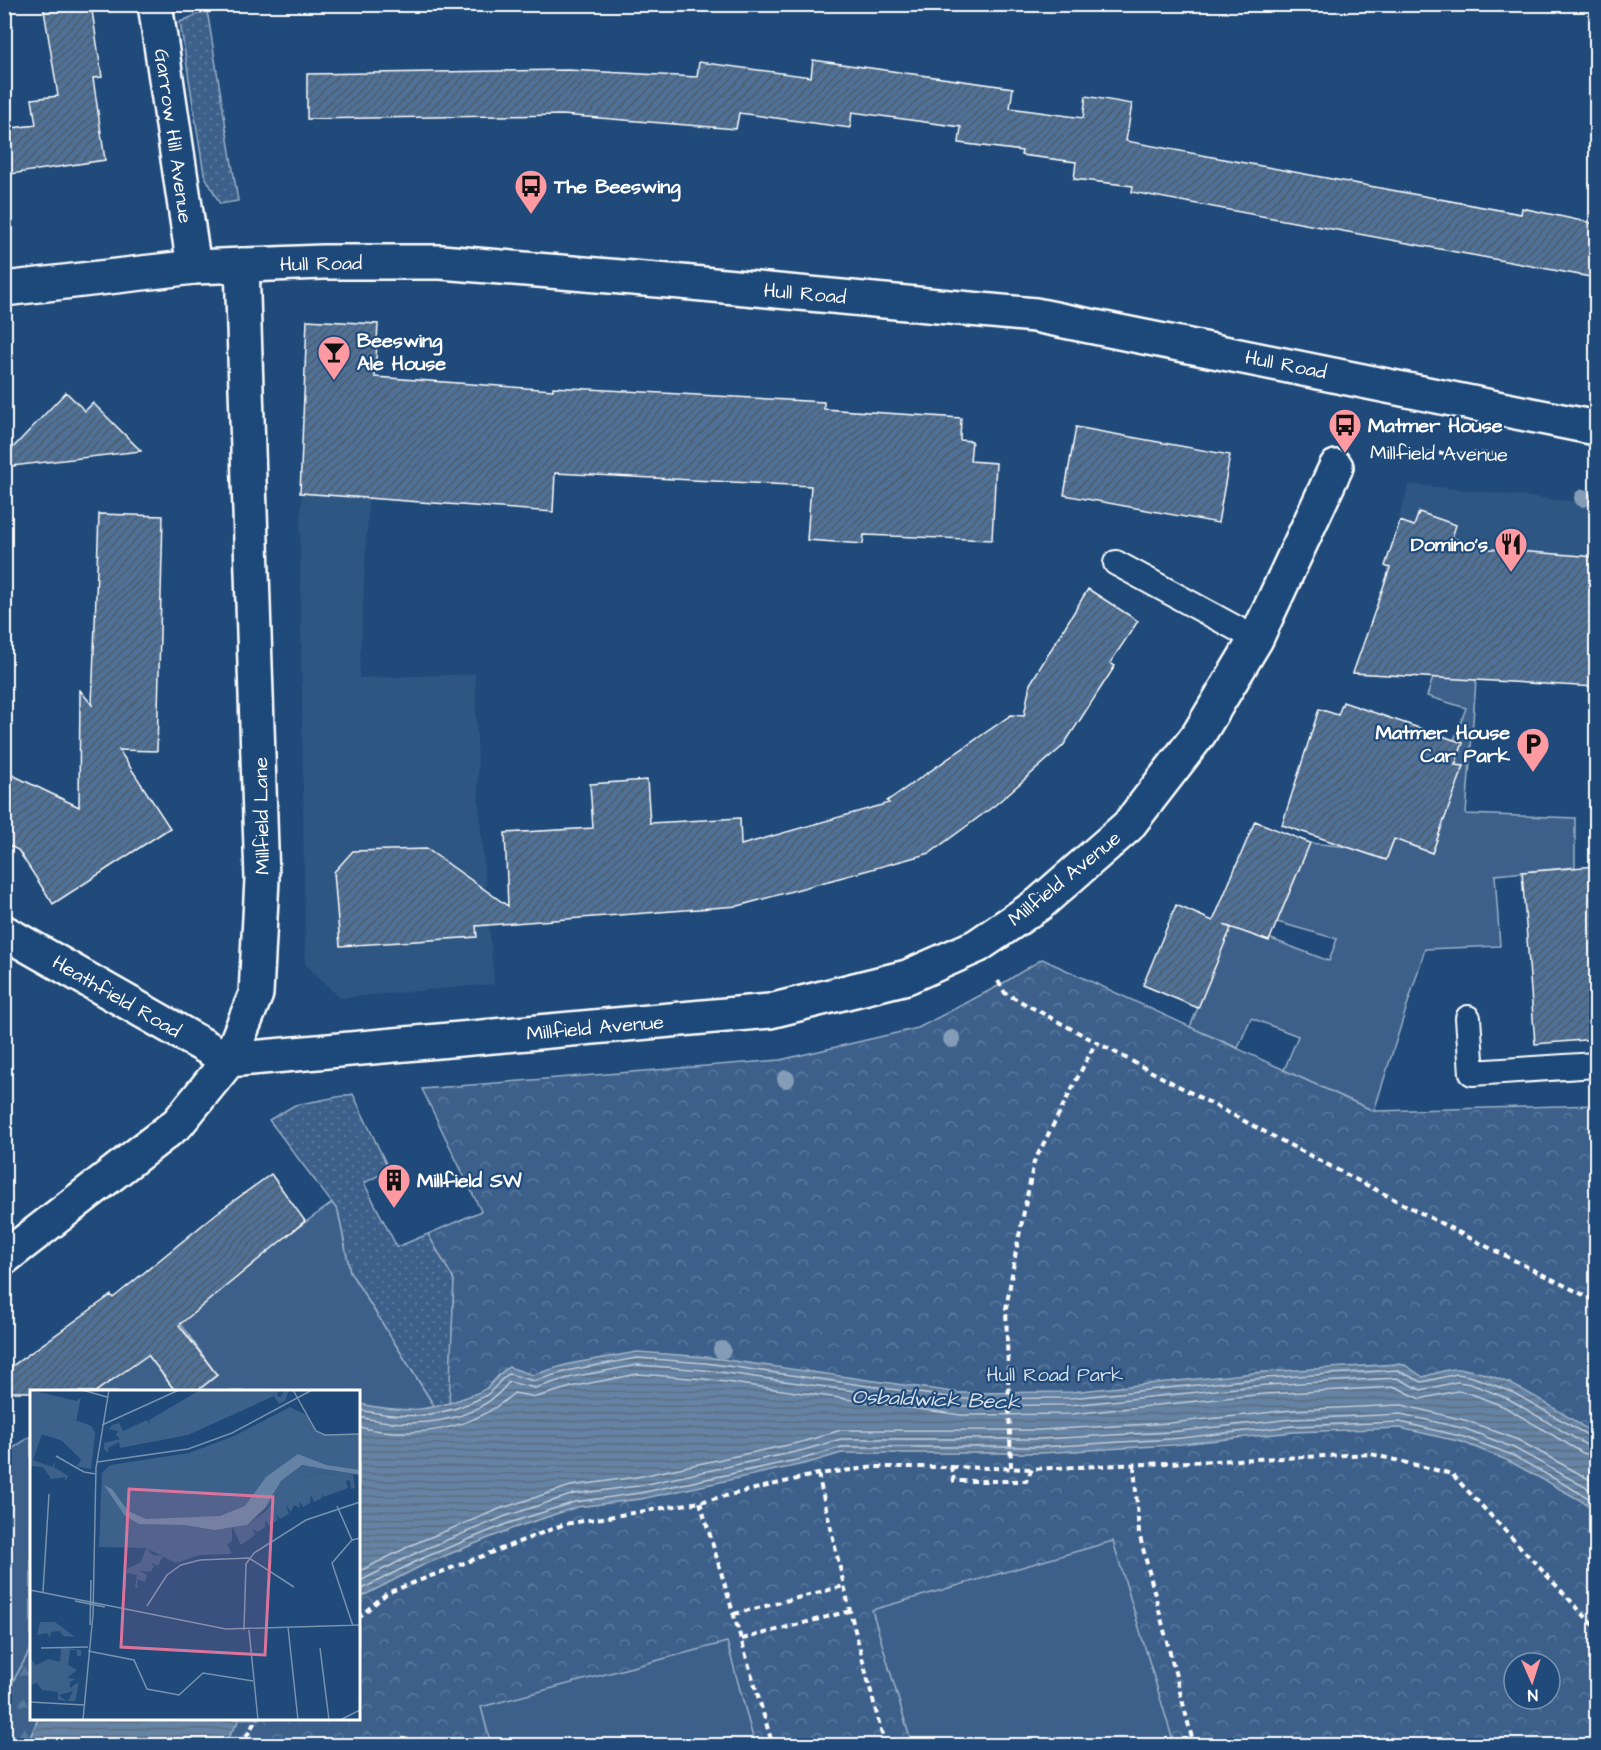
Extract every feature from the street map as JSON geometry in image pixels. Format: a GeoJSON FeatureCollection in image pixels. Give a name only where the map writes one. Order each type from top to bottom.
{"type":"FeatureCollection","features":[{"type":"Feature","properties":{"kind":"street","name":"Garrow Hill Avenue"},"geometry":{"type":"LineString","coordinates":[[155,4],[194,267]]}},
{"type":"Feature","properties":{"kind":"street","name":"Hull Road"},"geometry":{"type":"LineString","coordinates":[[4,289],[194,267],[441,262],[1035,315],[1596,428]]}},
{"type":"Feature","properties":{"kind":"street","name":"Millfield Lane"},"geometry":{"type":"LineString","coordinates":[[4,1258],[178,1123],[229,1060],[256,994],[262,879],[242,265]]}},
{"type":"Feature","properties":{"kind":"street","name":"Millfield Avenue"},"geometry":{"type":"LineString","coordinates":[[229,1060],[770,1011],[907,977],[976,946],[1039,904],[1128,826],[1199,734],[1256,639],[1336,467]]}},
{"type":"Feature","properties":{"kind":"street","name":"Heathfield Road"},"geometry":{"type":"LineString","coordinates":[[4,932],[229,1060]]}},
{"type":"Feature","properties":{"kind":"lane"},"geometry":{"type":"LineString","coordinates":[[1116,563],[1256,639]]}},
{"type":"Feature","properties":{"kind":"lane"},"geometry":{"type":"LineString","coordinates":[[1468,1018],[1472,1073],[1596,1065]]}},
{"type":"Feature","properties":{"kind":"path","name":"Millfield Avenue"},"geometry":{"type":"LineString","coordinates":[[1336,467],[1343,452],[1506,454]]}},
{"type":"Feature","properties":{"kind":"path"},"geometry":{"type":"LineString","coordinates":[[976,946],[1005,993],[1466,1237],[1596,1301]]}},
{"type":"Feature","properties":{"kind":"path"},"geometry":{"type":"LineString","coordinates":[[1011,1467],[1006,1309],[1034,1162],[1096,1042]]}},
{"type":"Feature","properties":{"kind":"path"},"geometry":{"type":"LineString","coordinates":[[360,1616],[387,1593],[565,1524],[700,1502],[818,1474],[875,1467],[1032,1469],[1371,1454],[1452,1474],[1596,1628]]}},
{"type":"Feature","properties":{"kind":"path"},"geometry":{"type":"LineString","coordinates":[[1134,1465],[1139,1533],[1194,1746]]}},
{"type":"Feature","properties":{"kind":"path"},"geometry":{"type":"LineString","coordinates":[[951,1467],[954,1481],[1026,1481],[1032,1469]]}},
{"type":"Feature","properties":{"kind":"path"},"geometry":{"type":"LineString","coordinates":[[818,1474],[885,1746]]}},
{"type":"Feature","properties":{"kind":"path"},"geometry":{"type":"LineString","coordinates":[[700,1502],[773,1746]]}},
{"type":"Feature","properties":{"kind":"path"},"geometry":{"type":"LineString","coordinates":[[734,1614],[844,1586]]}},
{"type":"Feature","properties":{"kind":"path"},"geometry":{"type":"LineString","coordinates":[[742,1639],[850,1611]]}},
{"type":"Feature","properties":{"kind":"path"},"geometry":{"type":"LineString","coordinates":[[241,1746],[256,1720]]}},
{"type":"Feature","properties":{"kind":"shaded area"},"geometry":{"type":"Polygon","coordinates":[[[307,320],[378,324],[359,678],[475,674],[479,806],[494,984],[340,998],[305,964],[300,544],[307,320]]]}},
{"type":"Feature","properties":{"kind":"shaded area"},"geometry":{"type":"Polygon","coordinates":[[[1409,484],[1596,504],[1596,687],[1476,680],[1482,599],[1385,566],[1409,484]]]}},
{"type":"Feature","properties":{"kind":"green space"},"geometry":{"type":"Polygon","coordinates":[[[207,10],[238,201],[220,204],[204,174],[180,22],[207,10]]]}},
{"type":"Feature","properties":{"kind":"green space"},"geometry":{"type":"Polygon","coordinates":[[[1439,659],[1477,668],[1466,814],[1575,818],[1575,867],[1495,875],[1500,946],[1425,949],[1374,1111],[1284,1070],[1298,1036],[1251,1018],[1238,1048],[1190,1027],[1232,924],[1329,961],[1337,939],[1277,922],[1310,843],[1349,847],[1386,860],[1394,839],[1432,853],[1442,826],[1384,805],[1463,743],[1454,740],[1466,708],[1427,696],[1439,659]]]}},
{"type":"Feature","properties":{"kind":"green space","name":"Hull Road Park"},"geometry":{"type":"Polygon","coordinates":[[[1042,959],[1374,1111],[1596,1105],[1596,1745],[142,1746],[159,1720],[360,1720],[360,1544],[446,1481],[454,1280],[428,1234],[481,1211],[422,1089],[780,1060],[918,1028],[1000,985],[1042,959]]]}},
{"type":"Feature","properties":{"kind":"green space"},"geometry":{"type":"Polygon","coordinates":[[[353,1094],[389,1170],[364,1183],[397,1247],[428,1234],[454,1280],[450,1403],[436,1409],[350,1272],[338,1211],[269,1120],[295,1105],[353,1094]]]}},
{"type":"Feature","properties":{"kind":"green space"},"geometry":{"type":"Polygon","coordinates":[[[332,1203],[338,1211],[350,1272],[436,1409],[387,1409],[360,1404],[360,1390],[197,1390],[217,1375],[180,1323],[264,1252],[332,1203]]]}},
{"type":"Feature","properties":{"kind":"green space"},"geometry":{"type":"Polygon","coordinates":[[[147,1354],[174,1390],[98,1390],[147,1354]]]}},
{"type":"Feature","properties":{"kind":"green space"},"geometry":{"type":"Polygon","coordinates":[[[30,1437],[30,1650],[5,1696],[5,1454],[30,1437]]]}},
{"type":"Feature","properties":{"kind":"green space"},"geometry":{"type":"Polygon","coordinates":[[[1113,1541],[1174,1744],[912,1745],[872,1610],[1113,1541]]]}},
{"type":"Feature","properties":{"kind":"green space"},"geometry":{"type":"Polygon","coordinates":[[[727,1642],[755,1745],[491,1745],[481,1707],[727,1642]]]}},
{"type":"Feature","properties":{"kind":"green space"},"geometry":{"type":"Polygon","coordinates":[[[30,1650],[30,1720],[38,1720],[27,1745],[5,1746],[5,1696],[30,1650]]]}},
{"type":"Feature","properties":{"kind":"water","name":"Osbaldwick Beck"},"geometry":{"type":"Polygon","coordinates":[[[637,1352],[706,1357],[960,1393],[1071,1392],[1264,1372],[1397,1364],[1405,1365],[1423,1377],[1446,1370],[1476,1371],[1530,1394],[1596,1435],[1596,1509],[1509,1461],[1462,1442],[1400,1428],[1294,1432],[1172,1445],[1040,1453],[842,1453],[808,1463],[641,1499],[577,1507],[511,1529],[425,1564],[360,1597],[360,1404],[400,1410],[424,1409],[450,1403],[483,1390],[509,1367],[533,1375],[569,1364],[637,1352]]]}},
{"type":"Feature","properties":{"kind":"water"},"geometry":{"type":"Polygon","coordinates":[[[37,1720],[239,1720],[223,1745],[27,1745],[37,1720]]]}},
{"type":"Feature","properties":{"kind":"building"},"geometry":{"type":"Polygon","coordinates":[[[43,4],[91,4],[102,77],[93,78],[105,160],[4,175],[4,129],[36,125],[32,99],[58,96],[43,4]]]}},
{"type":"Feature","properties":{"kind":"building"},"geometry":{"type":"Polygon","coordinates":[[[813,60],[1013,88],[1010,108],[1083,118],[1086,96],[1132,104],[1126,141],[1521,214],[1522,208],[1596,224],[1596,278],[1132,192],[1133,186],[1074,179],[1076,162],[1021,155],[1022,151],[959,143],[961,127],[852,112],[850,128],[739,113],[736,129],[562,115],[307,119],[307,74],[568,70],[697,77],[699,62],[811,77],[813,60]]]}},
{"type":"Feature","properties":{"kind":"building"},"geometry":{"type":"Polygon","coordinates":[[[307,320],[378,324],[375,377],[553,390],[553,387],[824,402],[824,409],[961,418],[960,440],[972,441],[970,461],[996,463],[992,540],[864,535],[863,544],[807,540],[811,486],[555,473],[553,512],[300,493],[307,320]]]}},
{"type":"Feature","properties":{"kind":"building"},"geometry":{"type":"Polygon","coordinates":[[[66,392],[85,411],[93,403],[141,451],[4,467],[4,457],[66,392]]]}},
{"type":"Feature","properties":{"kind":"building"},"geometry":{"type":"Polygon","coordinates":[[[1076,427],[1230,455],[1218,523],[1064,495],[1076,427]]]}},
{"type":"Feature","properties":{"kind":"building"},"geometry":{"type":"Polygon","coordinates":[[[1419,512],[1456,525],[1452,538],[1491,549],[1596,557],[1596,687],[1353,673],[1390,568],[1385,566],[1400,521],[1414,526],[1419,512]]]}},
{"type":"Feature","properties":{"kind":"building"},"geometry":{"type":"Polygon","coordinates":[[[99,514],[163,516],[157,751],[119,750],[170,828],[53,904],[18,850],[4,843],[4,771],[79,807],[80,690],[92,705],[99,514]]]}},
{"type":"Feature","properties":{"kind":"building"},"geometry":{"type":"Polygon","coordinates":[[[1088,589],[1138,621],[1110,663],[1115,666],[1063,746],[994,806],[930,853],[738,906],[476,926],[477,937],[340,946],[334,872],[353,851],[427,849],[508,906],[505,833],[593,828],[590,784],[647,780],[650,823],[740,818],[741,845],[889,803],[887,801],[1011,715],[1024,716],[1030,684],[1088,589]]]}},
{"type":"Feature","properties":{"kind":"building"},"geometry":{"type":"Polygon","coordinates":[[[1343,702],[1463,743],[1455,765],[1464,766],[1432,853],[1394,839],[1386,860],[1282,825],[1319,709],[1338,715],[1343,702]]]}},
{"type":"Feature","properties":{"kind":"building"},"geometry":{"type":"Polygon","coordinates":[[[1255,821],[1310,843],[1269,941],[1224,925],[1231,928],[1198,1008],[1143,985],[1176,905],[1213,921],[1255,821]]]}},
{"type":"Feature","properties":{"kind":"building"},"geometry":{"type":"Polygon","coordinates":[[[1596,866],[1596,1039],[1535,1044],[1522,872],[1596,866]]]}},
{"type":"Feature","properties":{"kind":"building"},"geometry":{"type":"Polygon","coordinates":[[[271,1174],[305,1221],[179,1325],[217,1375],[198,1390],[174,1390],[148,1355],[98,1390],[4,1392],[4,1372],[111,1295],[113,1298],[217,1213],[271,1174]]]}},
{"type":"Feature","properties":{"kind":"place","name":"The Beeswing"},"geometry":{"type":"Point","coordinates":[531,215]}},
{"type":"Feature","properties":{"kind":"place","name":"Beeswing Ale House"},"geometry":{"type":"Point","coordinates":[334,381]}},
{"type":"Feature","properties":{"kind":"place","name":"Matmer House"},"geometry":{"type":"Point","coordinates":[1345,454]}},
{"type":"Feature","properties":{"kind":"place","name":"Domino's"},"geometry":{"type":"Point","coordinates":[1511,573]}},
{"type":"Feature","properties":{"kind":"place","name":"Matmer House Car Park"},"geometry":{"type":"Point","coordinates":[1533,773]}},
{"type":"Feature","properties":{"kind":"place","name":"Millfield SW"},"geometry":{"type":"Point","coordinates":[394,1209]}}]}
